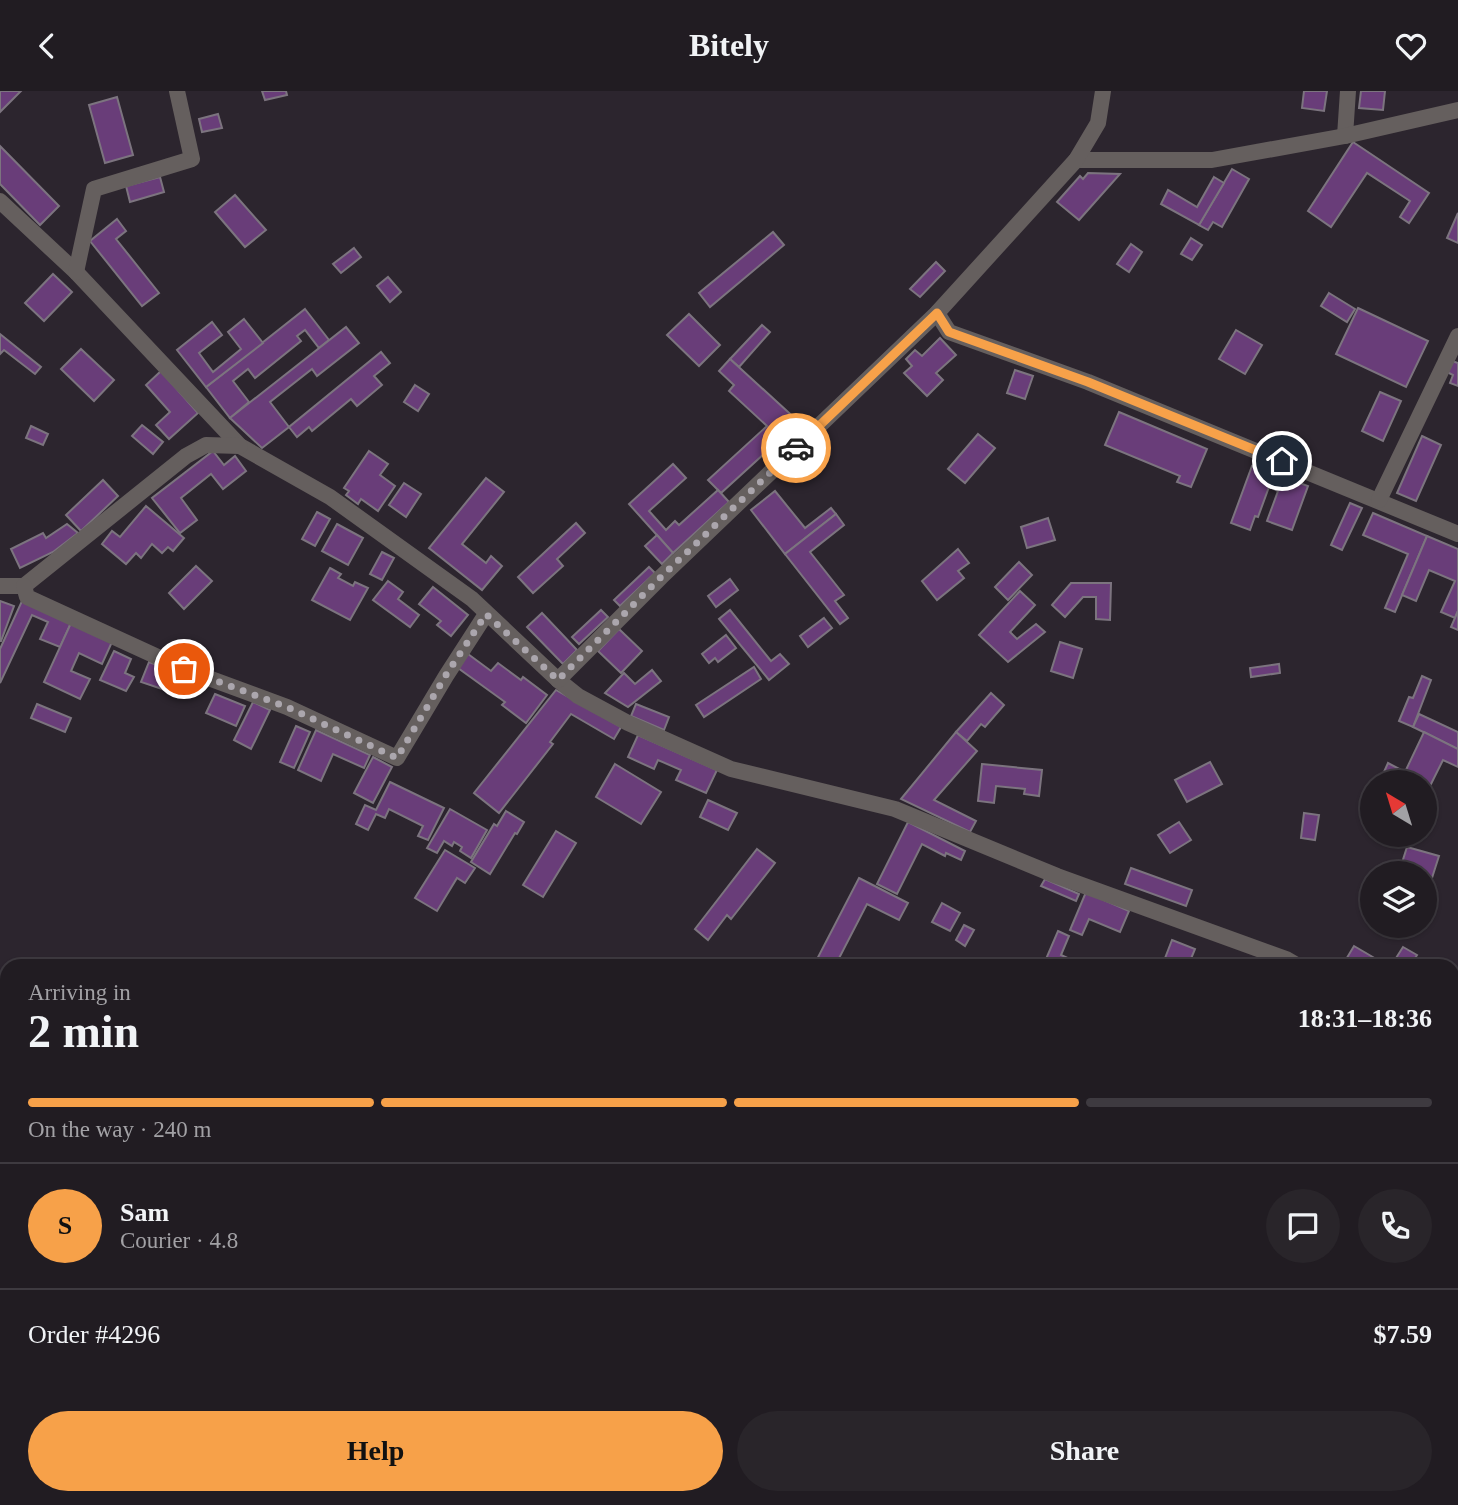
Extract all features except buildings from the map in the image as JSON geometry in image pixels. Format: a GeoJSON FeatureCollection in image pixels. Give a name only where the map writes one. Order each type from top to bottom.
{"type":"FeatureCollection","features":[{"type":"Feature","properties":{"kind":"street"},"geometry":{"type":"LineString","coordinates":[[76,272],[94,189],[192,159],[177,91]]}},
{"type":"Feature","properties":{"kind":"street"},"geometry":{"type":"LineString","coordinates":[[558,680],[661,577],[937,313],[1076,160],[1098,123],[1102,91]]}},
{"type":"Feature","properties":{"kind":"street"},"geometry":{"type":"LineString","coordinates":[[1345,136],[1348,91]]}},
{"type":"Feature","properties":{"kind":"street"},"geometry":{"type":"LineString","coordinates":[[1076,160],[1212,160],[1345,136],[1458,110]]}},
{"type":"Feature","properties":{"kind":"street"},"geometry":{"type":"LineString","coordinates":[[0,201],[76,272],[240,446],[330,497],[472,599],[578,696],[628,723],[732,769],[895,809],[1057,876],[1286,959]]}},
{"type":"Feature","properties":{"kind":"street"},"geometry":{"type":"LineString","coordinates":[[937,313],[949,332],[1088,382],[1458,534]]}},
{"type":"Feature","properties":{"kind":"street"},"geometry":{"type":"LineString","coordinates":[[1379,500],[1458,336]]}},
{"type":"Feature","properties":{"kind":"street"},"geometry":{"type":"LineString","coordinates":[[0,586],[24,586],[186,456],[206,445],[240,446]]}},
{"type":"Feature","properties":{"kind":"street"},"geometry":{"type":"LineString","coordinates":[[24,586],[27,597],[106,634],[184,669],[287,707],[397,758],[486,614]]}},
{"type":"Feature","properties":{"kind":"way so far"},"geometry":{"type":"LineString","coordinates":[[184,669],[287,707],[397,758],[486,614],[558,680],[796,448]]}},
{"type":"Feature","properties":{"kind":"route"},"geometry":{"type":"LineString","coordinates":[[796,448],[937,313],[949,332],[1088,382],[1282,461]]}}]}
